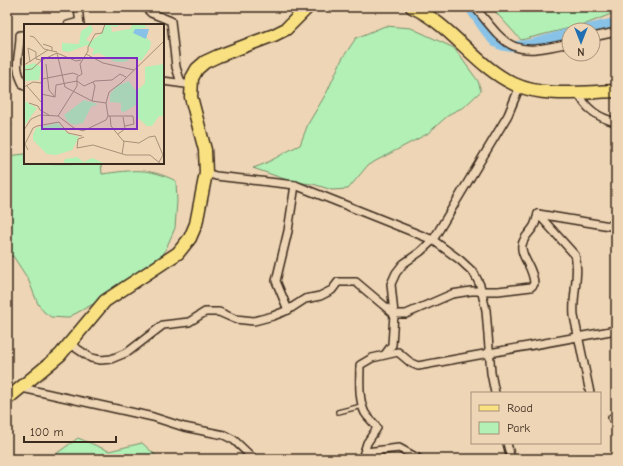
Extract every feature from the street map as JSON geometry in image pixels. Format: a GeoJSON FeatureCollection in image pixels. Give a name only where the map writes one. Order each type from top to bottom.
{"type":"FeatureCollection","features":[{"type":"Feature","properties":{"kind":"main road"},"geometry":{"type":"LineString","coordinates":[[7,399],[44,370],[70,344],[105,301],[166,262],[185,246],[190,238],[196,224],[206,173],[205,150],[191,97],[186,84],[197,69],[204,62],[286,29],[308,7]]}},
{"type":"Feature","properties":{"kind":"main road"},"geometry":{"type":"LineString","coordinates":[[412,7],[429,17],[453,35],[499,76],[520,86],[544,91],[616,91]]}},
{"type":"Feature","properties":{"kind":"street"},"geometry":{"type":"LineString","coordinates":[[78,7],[80,23]]}},
{"type":"Feature","properties":{"kind":"street"},"geometry":{"type":"LineString","coordinates":[[145,7],[151,13],[171,21],[176,67],[186,84]]}},
{"type":"Feature","properties":{"kind":"street"},"geometry":{"type":"LineString","coordinates":[[475,7],[500,37],[514,48],[528,51],[561,45]]}},
{"type":"Feature","properties":{"kind":"street"},"geometry":{"type":"LineString","coordinates":[[601,35],[616,32]]}},
{"type":"Feature","properties":{"kind":"street"},"geometry":{"type":"LineString","coordinates":[[24,35],[20,35],[20,49],[17,63],[17,71],[24,86]]}},
{"type":"Feature","properties":{"kind":"street"},"geometry":{"type":"LineString","coordinates":[[164,81],[186,84]]}},
{"type":"Feature","properties":{"kind":"street"},"geometry":{"type":"LineString","coordinates":[[386,353],[392,345],[394,314],[391,284],[396,272],[403,264],[432,240],[508,115],[520,86]]}},
{"type":"Feature","properties":{"kind":"street"},"geometry":{"type":"LineString","coordinates":[[578,92],[583,104],[590,110],[616,122]]}},
{"type":"Feature","properties":{"kind":"street"},"geometry":{"type":"LineString","coordinates":[[206,173],[216,176],[295,185],[432,240],[460,260],[474,273],[481,291],[486,310],[489,353],[495,392]]}},
{"type":"Feature","properties":{"kind":"street"},"geometry":{"type":"LineString","coordinates":[[288,310],[276,281],[288,231],[295,185]]}},
{"type":"Feature","properties":{"kind":"street"},"geometry":{"type":"LineString","coordinates":[[70,344],[91,358],[101,360],[111,359],[128,352],[163,325],[190,322],[205,312],[219,312],[235,319],[254,321],[288,310],[305,299],[320,296],[332,290],[338,282],[356,282],[394,314],[406,314],[452,294],[531,287],[534,284],[534,275],[523,255],[522,246],[525,236],[534,226],[538,214]]}},
{"type":"Feature","properties":{"kind":"street"},"geometry":{"type":"LineString","coordinates":[[538,214],[616,227]]}},
{"type":"Feature","properties":{"kind":"street"},"geometry":{"type":"LineString","coordinates":[[538,214],[575,255],[577,262],[573,304],[590,392]]}},
{"type":"Feature","properties":{"kind":"street"},"geometry":{"type":"LineString","coordinates":[[362,459],[366,452],[368,443],[377,428],[372,420],[366,415],[362,406],[360,364],[386,353],[398,352],[411,363],[418,366],[616,330]]}},
{"type":"Feature","properties":{"kind":"street"},"geometry":{"type":"LineString","coordinates":[[22,388],[153,417],[184,427],[224,435],[234,440],[254,459]]}},
{"type":"Feature","properties":{"kind":"street"},"geometry":{"type":"LineString","coordinates":[[507,444],[511,459]]}},
{"type":"Feature","properties":{"kind":"street"},"geometry":{"type":"LineString","coordinates":[[366,452],[399,448],[419,459]]}},
{"type":"Feature","properties":{"kind":"lane"},"geometry":{"type":"LineString","coordinates":[[338,412],[362,406]]}},
{"type":"Feature","properties":{"kind":"green space"},"geometry":{"type":"Polygon","coordinates":[[[491,7],[616,7],[616,12],[591,22],[561,22],[561,30],[521,40],[491,7]]]}},
{"type":"Feature","properties":{"kind":"green space"},"geometry":{"type":"Polygon","coordinates":[[[385,26],[411,28],[454,48],[478,81],[481,91],[464,107],[451,113],[427,134],[368,165],[348,189],[332,190],[313,184],[293,182],[253,168],[300,145],[308,124],[327,92],[342,59],[356,38],[385,26]]]}},
{"type":"Feature","properties":{"kind":"green space"},"geometry":{"type":"Polygon","coordinates":[[[7,102],[12,125],[7,156],[7,102]]]}},
{"type":"Feature","properties":{"kind":"green space"},"geometry":{"type":"Polygon","coordinates":[[[24,154],[24,164],[101,164],[102,174],[123,171],[140,171],[157,173],[176,181],[177,201],[175,228],[164,253],[150,270],[67,318],[51,317],[44,312],[38,304],[28,279],[13,256],[7,257],[7,156],[24,154]]]}},
{"type":"Feature","properties":{"kind":"green space"},"geometry":{"type":"Polygon","coordinates":[[[78,438],[109,451],[142,443],[160,459],[49,459],[78,438]]]}},
{"type":"Feature","properties":{"kind":"waterway"},"geometry":{"type":"LineString","coordinates":[[470,7],[493,39],[504,45],[512,47],[522,46],[561,36]]}},
{"type":"Feature","properties":{"kind":"waterway"},"geometry":{"type":"LineString","coordinates":[[601,26],[616,23]]}}]}
